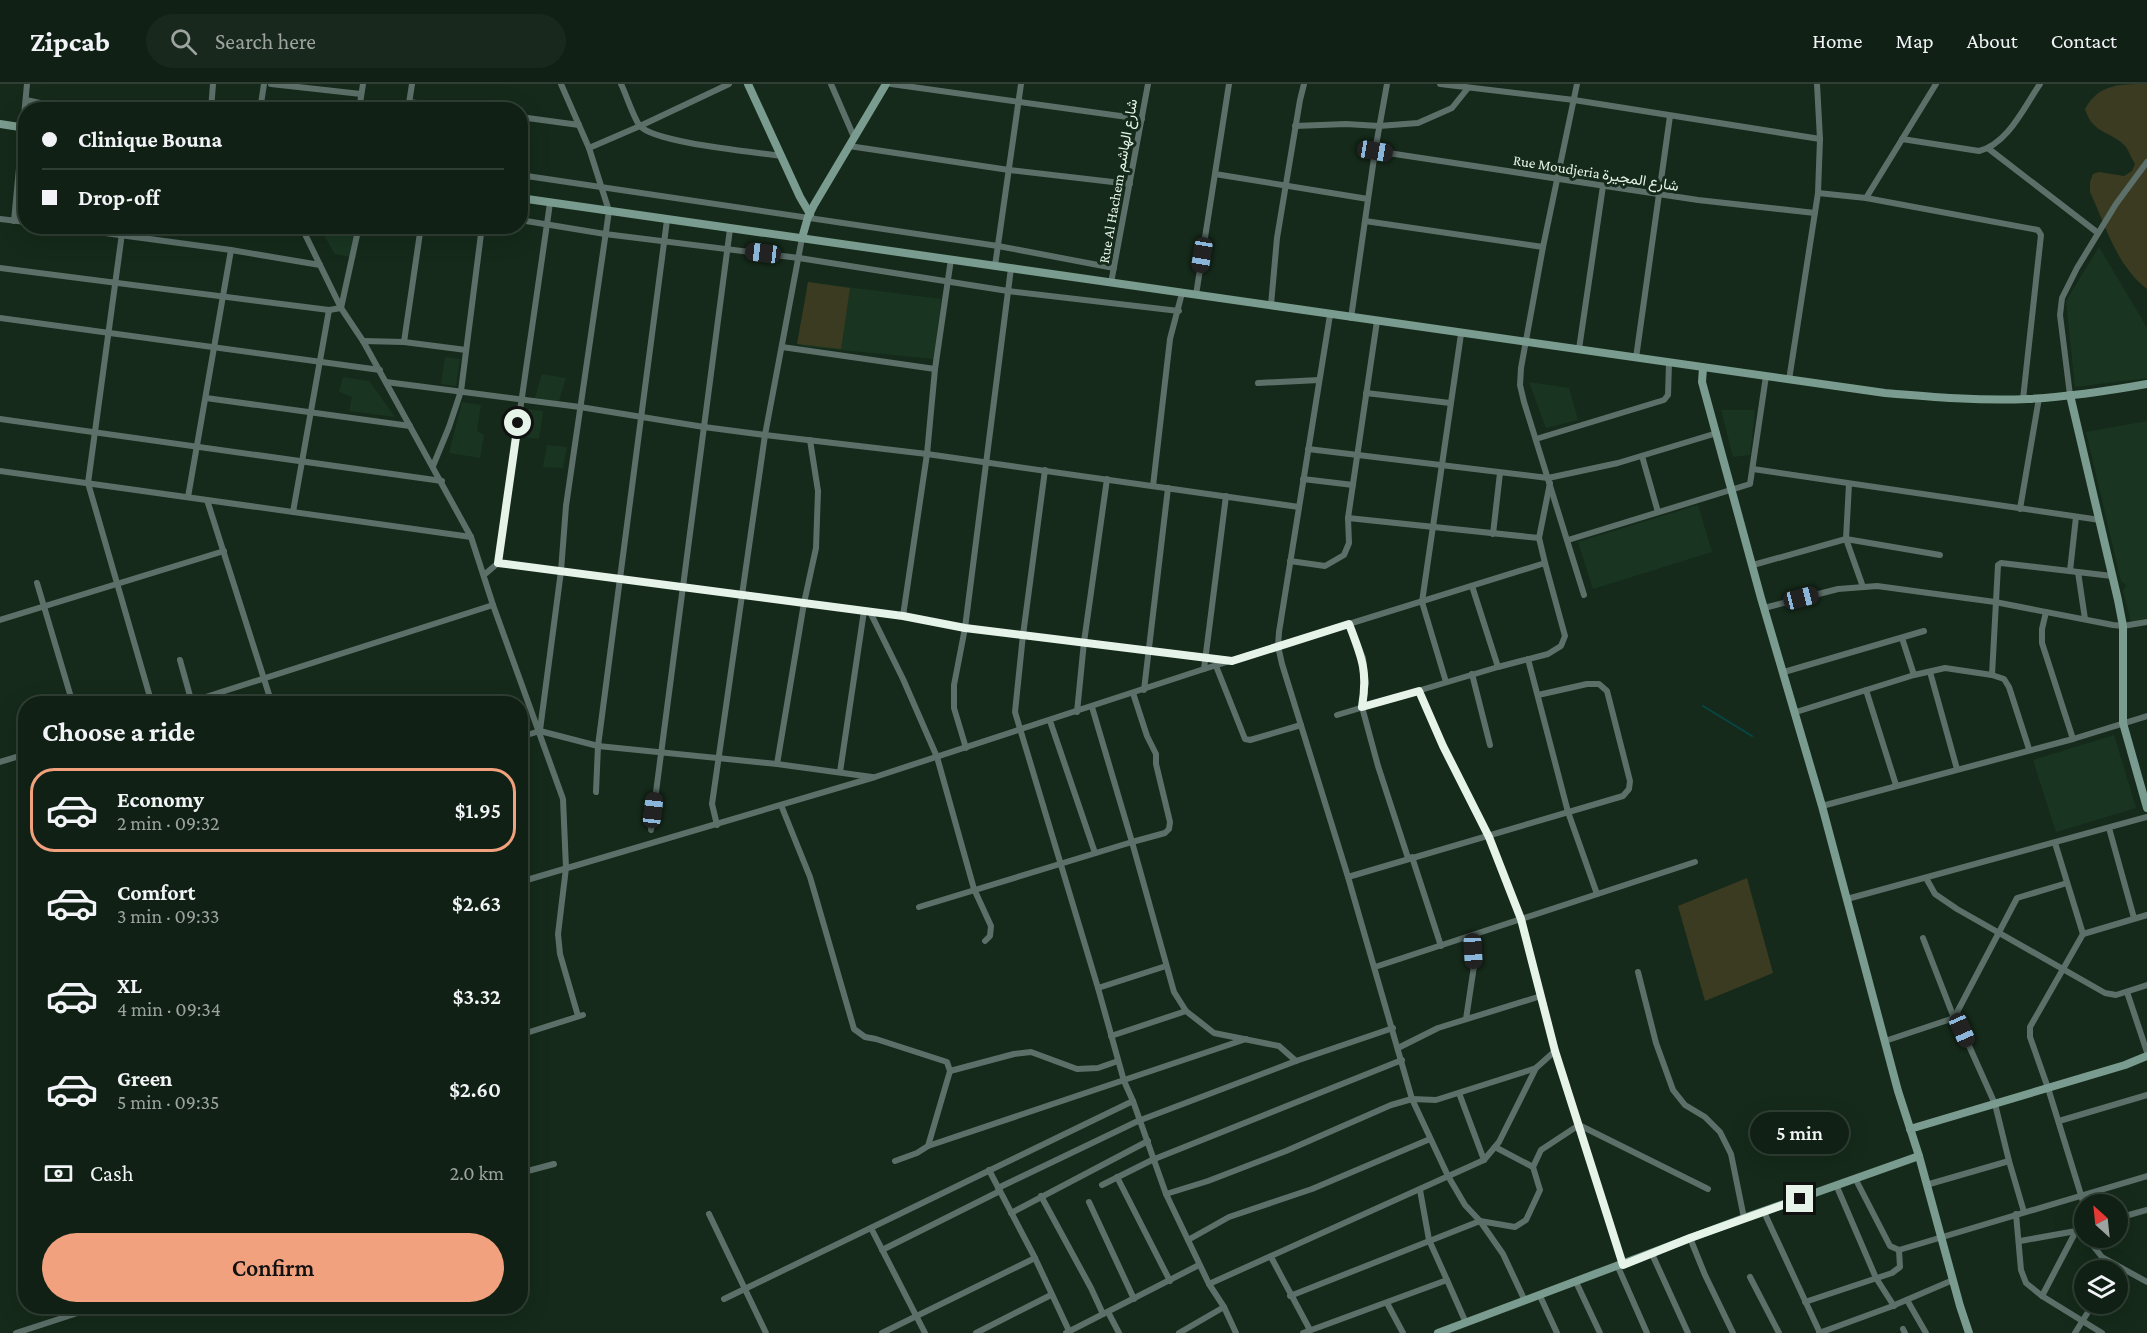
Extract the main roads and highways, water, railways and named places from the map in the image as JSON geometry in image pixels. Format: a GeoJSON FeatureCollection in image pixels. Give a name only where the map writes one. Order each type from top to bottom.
{"type":"FeatureCollection","features":[{"type":"Feature","properties":{"kind":"waterway"},"geometry":{"type":"LineString","coordinates":[[1703,706],[1752,736]]}}]}
